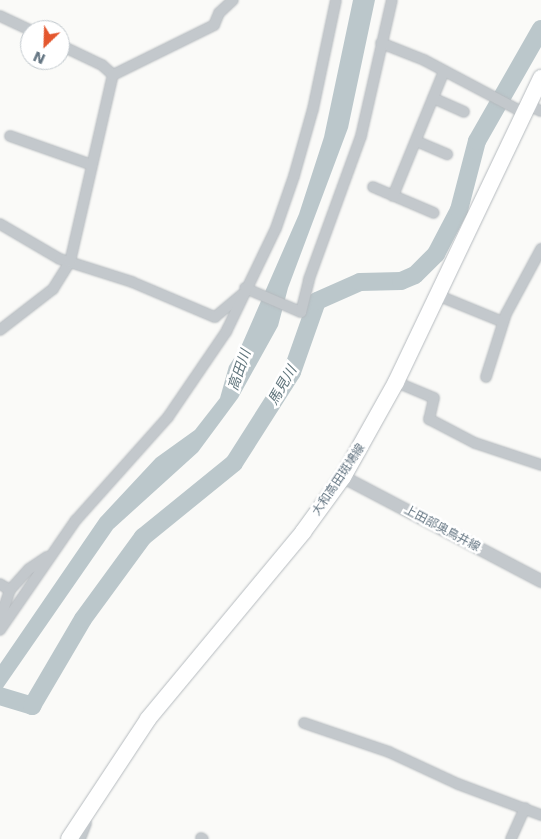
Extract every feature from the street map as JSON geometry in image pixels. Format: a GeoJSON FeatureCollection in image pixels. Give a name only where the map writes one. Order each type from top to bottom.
{"type":"FeatureCollection","features":[{"type":"Feature","properties":{"kind":"main road","name":"大和高田斑鳩線"},"geometry":{"type":"LineString","coordinates":[[69,839],[99,790],[148,719],[303,532],[343,477],[396,382],[437,295],[531,110],[541,78]]}},
{"type":"Feature","properties":{"kind":"street"},"geometry":{"type":"LineString","coordinates":[[113,75],[214,25],[219,13],[233,0]]}},
{"type":"Feature","properties":{"kind":"street"},"geometry":{"type":"LineString","coordinates":[[0,630],[52,554],[93,499],[185,395],[219,346],[276,228],[305,142],[336,0]]}},
{"type":"Feature","properties":{"kind":"street"},"geometry":{"type":"LineString","coordinates":[[246,290],[301,312],[309,279],[355,154],[392,0]]}},
{"type":"Feature","properties":{"kind":"street"},"geometry":{"type":"LineString","coordinates":[[0,16],[20,25]]}},
{"type":"Feature","properties":{"kind":"street"},"geometry":{"type":"LineString","coordinates":[[381,44],[444,72],[507,105],[531,110]]}},
{"type":"Feature","properties":{"kind":"street"},"geometry":{"type":"LineString","coordinates":[[70,50],[102,66],[113,75]]}},
{"type":"Feature","properties":{"kind":"street"},"geometry":{"type":"LineString","coordinates":[[393,196],[444,72]]}},
{"type":"Feature","properties":{"kind":"street"},"geometry":{"type":"LineString","coordinates":[[0,330],[53,288],[70,262],[113,75]]}},
{"type":"Feature","properties":{"kind":"street"},"geometry":{"type":"LineString","coordinates":[[433,98],[464,112]]}},
{"type":"Feature","properties":{"kind":"street"},"geometry":{"type":"LineString","coordinates":[[10,136],[92,165]]}},
{"type":"Feature","properties":{"kind":"street"},"geometry":{"type":"LineString","coordinates":[[416,141],[447,154]]}},
{"type":"Feature","properties":{"kind":"street"},"geometry":{"type":"LineString","coordinates":[[373,188],[434,213]]}},
{"type":"Feature","properties":{"kind":"street"},"geometry":{"type":"LineString","coordinates":[[0,224],[70,262],[132,282],[215,317],[246,290]]}},
{"type":"Feature","properties":{"kind":"street"},"geometry":{"type":"LineString","coordinates":[[486,376],[503,322],[522,281],[541,249]]}},
{"type":"Feature","properties":{"kind":"street"},"geometry":{"type":"LineString","coordinates":[[437,295],[503,322]]}},
{"type":"Feature","properties":{"kind":"street"},"geometry":{"type":"LineString","coordinates":[[396,382],[434,398],[429,419],[475,443],[541,465]]}},
{"type":"Feature","properties":{"kind":"street","name":"上田部奥鳥井線"},"geometry":{"type":"LineString","coordinates":[[343,477],[541,581]]}},
{"type":"Feature","properties":{"kind":"street"},"geometry":{"type":"LineString","coordinates":[[0,619],[10,590],[29,569],[52,554]]}},
{"type":"Feature","properties":{"kind":"street"},"geometry":{"type":"LineString","coordinates":[[0,584],[10,590]]}},
{"type":"Feature","properties":{"kind":"street"},"geometry":{"type":"LineString","coordinates":[[304,723],[389,752],[458,784],[541,815]]}},
{"type":"Feature","properties":{"kind":"street"},"geometry":{"type":"LineString","coordinates":[[80,839],[99,790]]}},
{"type":"Feature","properties":{"kind":"street"},"geometry":{"type":"LineString","coordinates":[[511,839],[525,808]]}},
{"type":"Feature","properties":{"kind":"water","name":"高田川"},"geometry":{"type":"Polygon","coordinates":[[[353,0],[375,0],[348,128],[288,288],[278,326],[238,398],[198,452],[113,529],[0,692],[0,664],[100,518],[156,458],[195,430],[220,398],[229,366],[240,349],[299,214],[324,137],[353,0]]]}},
{"type":"Feature","properties":{"kind":"waterway","name":"馬見川"},"geometry":{"type":"LineString","coordinates":[[0,696],[32,706],[83,619],[143,537],[234,463],[292,372],[317,301],[360,282],[401,281],[415,275],[436,254],[459,210],[477,141],[541,29]]}}]}
